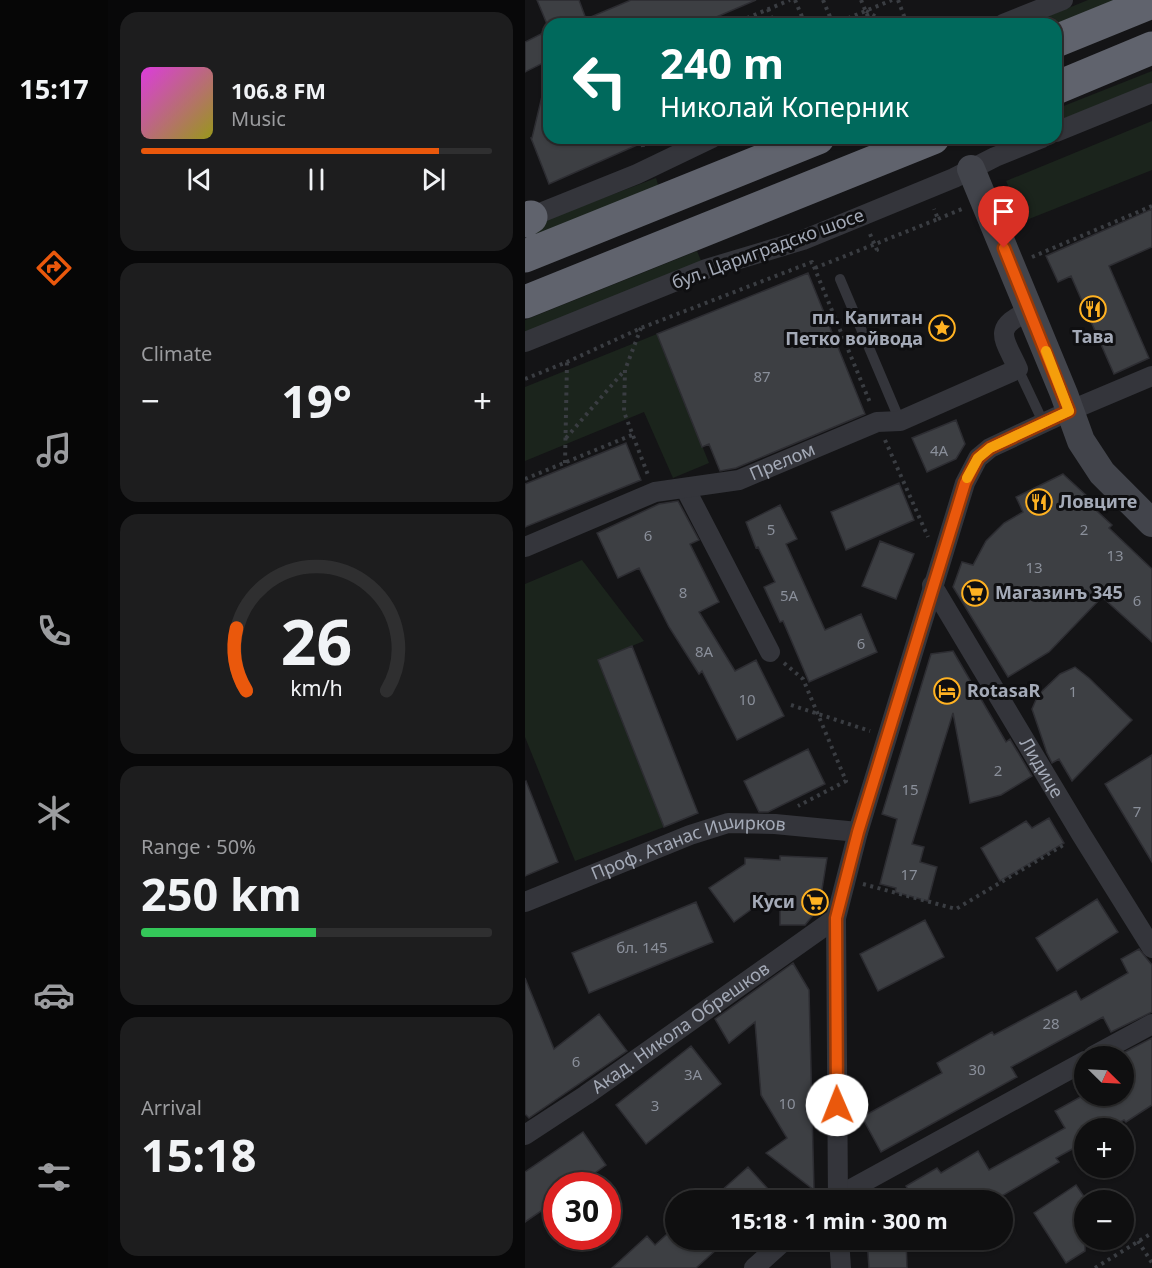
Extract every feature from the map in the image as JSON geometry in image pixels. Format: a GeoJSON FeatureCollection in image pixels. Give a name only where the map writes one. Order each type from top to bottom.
{"type":"FeatureCollection","features":[{"type":"Feature","properties":{"kind":"highway"},"geometry":{"type":"LineString","coordinates":[[1062,39],[1152,2]]}},
{"type":"Feature","properties":{"kind":"highway"},"geometry":{"type":"LineString","coordinates":[[1062,86],[1152,48]]}},
{"type":"Feature","properties":{"kind":"highway"},"geometry":{"type":"LineString","coordinates":[[525,256],[803,144]]}},
{"type":"Feature","properties":{"kind":"highway"},"geometry":{"type":"LineString","coordinates":[[525,302],[918,144]]}},
{"type":"Feature","properties":{"kind":"street"},"geometry":{"type":"LineString","coordinates":[[1018,18],[1063,0]]}},
{"type":"Feature","properties":{"kind":"street"},"geometry":{"type":"LineString","coordinates":[[1062,130],[1152,93]]}},
{"type":"Feature","properties":{"kind":"street"},"geometry":{"type":"LineString","coordinates":[[527,214],[637,174],[700,144]]}},
{"type":"Feature","properties":{"kind":"street","name":"бул. Цариградско шосе"},"geometry":{"type":"LineString","coordinates":[[525,342],[706,269],[803,240],[954,178],[1028,144]]}},
{"type":"Feature","properties":{"kind":"street"},"geometry":{"type":"LineString","coordinates":[[971,169],[1081,441],[1102,473],[1152,523]]}},
{"type":"Feature","properties":{"kind":"street"},"geometry":{"type":"LineString","coordinates":[[877,422],[900,421],[1019,369],[1004,337],[1007,325],[1012,319],[1029,311]]}},
{"type":"Feature","properties":{"kind":"street"},"geometry":{"type":"LineString","coordinates":[[836,1190],[836,918],[858,832],[965,483],[978,458],[990,448],[1152,376]]}},
{"type":"Feature","properties":{"kind":"street","name":"Прелом"},"geometry":{"type":"LineString","coordinates":[[525,547],[655,492],[739,480],[877,422]]}},
{"type":"Feature","properties":{"kind":"street"},"geometry":{"type":"LineString","coordinates":[[685,488],[770,652]]}},
{"type":"Feature","properties":{"kind":"street","name":"Лидице"},"geometry":{"type":"LineString","coordinates":[[932,585],[1152,948]]}},
{"type":"Feature","properties":{"kind":"street","name":"Проф. Атанас Иширков"},"geometry":{"type":"LineString","coordinates":[[525,902],[728,823],[775,824],[858,832]]}},
{"type":"Feature","properties":{"kind":"street","name":"Акад. Никола Обрешков"},"geometry":{"type":"LineString","coordinates":[[525,1135],[596,1088],[836,918]]}},
{"type":"Feature","properties":{"kind":"street"},"geometry":{"type":"LineString","coordinates":[[1111,1046],[1152,1024]]}},
{"type":"Feature","properties":{"kind":"street"},"geometry":{"type":"LineString","coordinates":[[851,1190],[1074,1067]]}},
{"type":"Feature","properties":{"kind":"street"},"geometry":{"type":"LineString","coordinates":[[754,1268],[774,1250]]}},
{"type":"Feature","properties":{"kind":"street"},"geometry":{"type":"LineString","coordinates":[[840,1250],[841,1268]]}},
{"type":"Feature","properties":{"kind":"lane"},"geometry":{"type":"LineString","coordinates":[[840,279],[900,421]]}},
{"type":"Feature","properties":{"kind":"lane"},"geometry":{"type":"LineString","coordinates":[[1019,369],[1044,424]]}},
{"type":"Feature","properties":{"kind":"path"},"geometry":{"type":"LineString","coordinates":[[748,18],[790,0]]}},
{"type":"Feature","properties":{"kind":"path"},"geometry":{"type":"LineString","coordinates":[[795,0],[802,18]]}},
{"type":"Feature","properties":{"kind":"path"},"geometry":{"type":"LineString","coordinates":[[823,0],[831,18]]}},
{"type":"Feature","properties":{"kind":"path"},"geometry":{"type":"LineString","coordinates":[[861,0],[869,18]]}},
{"type":"Feature","properties":{"kind":"path"},"geometry":{"type":"LineString","coordinates":[[849,18],[892,0]]}},
{"type":"Feature","properties":{"kind":"path"},"geometry":{"type":"LineString","coordinates":[[898,0],[905,18]]}},
{"type":"Feature","properties":{"kind":"path"},"geometry":{"type":"LineString","coordinates":[[768,9],[772,18]]}},
{"type":"Feature","properties":{"kind":"path"},"geometry":{"type":"LineString","coordinates":[[866,11],[878,18]]}},
{"type":"Feature","properties":{"kind":"path"},"geometry":{"type":"LineString","coordinates":[[1029,259],[1152,206]]}},
{"type":"Feature","properties":{"kind":"path"},"geometry":{"type":"LineString","coordinates":[[815,268],[967,207]]}},
{"type":"Feature","properties":{"kind":"path"},"geometry":{"type":"LineString","coordinates":[[934,209],[938,219]]}},
{"type":"Feature","properties":{"kind":"path"},"geometry":{"type":"LineString","coordinates":[[873,251],[877,250],[874,244]]}},
{"type":"Feature","properties":{"kind":"path"},"geometry":{"type":"LineString","coordinates":[[820,254],[824,264]]}},
{"type":"Feature","properties":{"kind":"path"},"geometry":{"type":"LineString","coordinates":[[525,379],[641,328],[812,262],[877,422],[932,546]]}},
{"type":"Feature","properties":{"kind":"path"},"geometry":{"type":"LineString","coordinates":[[641,328],[625,370],[624,412],[655,492]]}},
{"type":"Feature","properties":{"kind":"path"},"geometry":{"type":"LineString","coordinates":[[565,463],[567,362]]}},
{"type":"Feature","properties":{"kind":"path"},"geometry":{"type":"LineString","coordinates":[[566,439],[625,370]]}},
{"type":"Feature","properties":{"kind":"path"},"geometry":{"type":"LineString","coordinates":[[525,479],[632,435]]}},
{"type":"Feature","properties":{"kind":"path"},"geometry":{"type":"LineString","coordinates":[[770,652],[803,679],[846,781],[777,817],[775,824]]}},
{"type":"Feature","properties":{"kind":"path"},"geometry":{"type":"LineString","coordinates":[[791,705],[875,732]]}},
{"type":"Feature","properties":{"kind":"path"},"geometry":{"type":"LineString","coordinates":[[858,882],[956,909],[1081,834]]}},
{"type":"Feature","properties":{"kind":"path"},"geometry":{"type":"LineString","coordinates":[[1095,1268],[1152,1233]]}},
{"type":"Feature","properties":{"kind":"path"},"geometry":{"type":"LineString","coordinates":[[1138,1241],[1152,1263]]}},
{"type":"Feature","properties":{"kind":"shaded area"},"geometry":{"type":"Polygon","coordinates":[[[1088,0],[1119,0],[1062,22],[1062,18],[1044,18],[1088,0]]]}},
{"type":"Feature","properties":{"kind":"shaded area"},"geometry":{"type":"Polygon","coordinates":[[[1152,71],[1152,83],[1062,120],[1062,107],[1152,71]]]}},
{"type":"Feature","properties":{"kind":"shaded area"},"geometry":{"type":"Polygon","coordinates":[[[1152,121],[1152,170],[1024,221],[1006,181],[1152,121]]]}},
{"type":"Feature","properties":{"kind":"shaded area"},"geometry":{"type":"Polygon","coordinates":[[[656,178],[659,188],[527,240],[545,220],[656,178]]]}},
{"type":"Feature","properties":{"kind":"shaded area"},"geometry":{"type":"Polygon","coordinates":[[[697,251],[702,263],[525,334],[525,320],[697,251]]]}},
{"type":"Feature","properties":{"kind":"shaded area"},"geometry":{"type":"Polygon","coordinates":[[[657,334],[709,463],[673,478],[644,412],[525,461],[525,387],[657,334]]]}},
{"type":"Feature","properties":{"kind":"shaded area"},"geometry":{"type":"Polygon","coordinates":[[[582,560],[644,641],[598,660],[664,827],[575,861],[525,737],[525,584],[582,560]]]}},
{"type":"Feature","properties":{"kind":"building"},"geometry":{"type":"Polygon","coordinates":[[[537,0],[579,0],[586,18],[544,18],[537,0]]]}},
{"type":"Feature","properties":{"kind":"building"},"geometry":{"type":"Polygon","coordinates":[[[631,0],[756,0],[714,18],[588,18],[631,0]]]}},
{"type":"Feature","properties":{"kind":"building"},"geometry":{"type":"Polygon","coordinates":[[[543,33],[543,63],[525,72],[525,42],[543,33]]]}},
{"type":"Feature","properties":{"kind":"building"},"geometry":{"type":"Polygon","coordinates":[[[542,96],[543,144],[639,144],[549,184],[532,138],[542,96]]]}},
{"type":"Feature","properties":{"kind":"building"},"geometry":{"type":"Polygon","coordinates":[[[1152,209],[1152,247],[1109,266],[1149,358],[1114,374],[1071,276],[1058,282],[1046,256],[1152,209]]]}},
{"type":"Feature","properties":{"kind":"building"},"geometry":{"type":"Polygon","coordinates":[[[808,273],[865,414],[736,468],[720,471],[709,444],[702,447],[657,334],[808,273]]]}},
{"type":"Feature","properties":{"kind":"building"},"geometry":{"type":"Polygon","coordinates":[[[956,420],[965,444],[956,459],[927,472],[912,438],[956,420]]]}},
{"type":"Feature","properties":{"kind":"building"},"geometry":{"type":"Polygon","coordinates":[[[626,443],[641,480],[525,527],[525,484],[626,443]]]}},
{"type":"Feature","properties":{"kind":"building"},"geometry":{"type":"Polygon","coordinates":[[[1063,474],[1088,497],[1085,500],[1112,525],[1109,528],[1152,569],[1152,642],[1102,597],[1049,652],[1008,677],[953,587],[962,562],[973,565],[986,541],[1004,523],[1023,512],[1016,497],[1063,474]]]}},
{"type":"Feature","properties":{"kind":"building"},"geometry":{"type":"Polygon","coordinates":[[[899,483],[914,520],[846,550],[831,512],[899,483]]]}},
{"type":"Feature","properties":{"kind":"building"},"geometry":{"type":"Polygon","coordinates":[[[678,501],[699,540],[690,544],[719,602],[699,612],[735,671],[756,660],[784,716],[737,740],[702,671],[699,674],[669,627],[639,568],[618,578],[597,533],[659,504],[678,501]]]}},
{"type":"Feature","properties":{"kind":"building"},"geometry":{"type":"Polygon","coordinates":[[[780,505],[797,539],[786,544],[825,630],[861,614],[877,652],[809,682],[783,621],[780,622],[764,587],[775,582],[758,547],[756,548],[746,522],[780,505]]]}},
{"type":"Feature","properties":{"kind":"building"},"geometry":{"type":"Polygon","coordinates":[[[880,541],[914,554],[896,599],[862,586],[880,541]]]}},
{"type":"Feature","properties":{"kind":"building"},"geometry":{"type":"Polygon","coordinates":[[[632,646],[698,813],[664,827],[598,660],[632,646]]]}},
{"type":"Feature","properties":{"kind":"building"},"geometry":{"type":"Polygon","coordinates":[[[953,651],[1006,742],[1010,739],[1032,776],[1001,795],[970,803],[953,713],[912,844],[924,847],[920,862],[937,867],[928,901],[895,892],[896,888],[880,884],[897,819],[882,814],[931,654],[953,651]]]}},
{"type":"Feature","properties":{"kind":"building"},"geometry":{"type":"Polygon","coordinates":[[[1075,667],[1132,720],[1072,781],[1059,759],[1052,763],[1032,709],[1038,695],[1060,674],[1075,667]]]}},
{"type":"Feature","properties":{"kind":"building"},"geometry":{"type":"Polygon","coordinates":[[[808,749],[825,784],[768,812],[759,812],[744,781],[808,749]]]}},
{"type":"Feature","properties":{"kind":"building"},"geometry":{"type":"Polygon","coordinates":[[[1152,755],[1152,862],[1105,784],[1152,755]]]}},
{"type":"Feature","properties":{"kind":"building"},"geometry":{"type":"Polygon","coordinates":[[[525,782],[558,862],[525,876],[525,782]]]}},
{"type":"Feature","properties":{"kind":"building"},"geometry":{"type":"Polygon","coordinates":[[[1049,818],[1064,843],[1000,881],[981,848],[1026,821],[1032,828],[1049,818]]]}},
{"type":"Feature","properties":{"kind":"building"},"geometry":{"type":"Polygon","coordinates":[[[780,856],[827,858],[819,908],[805,925],[780,925],[780,907],[756,906],[734,922],[709,888],[745,864],[745,858],[780,860],[780,856]]]}},
{"type":"Feature","properties":{"kind":"building"},"geometry":{"type":"Polygon","coordinates":[[[1097,899],[1118,932],[1057,971],[1036,938],[1097,899]]]}},
{"type":"Feature","properties":{"kind":"building"},"geometry":{"type":"Polygon","coordinates":[[[696,902],[713,942],[589,993],[572,953],[696,902]]]}},
{"type":"Feature","properties":{"kind":"building"},"geometry":{"type":"Polygon","coordinates":[[[925,920],[944,957],[878,991],[860,954],[925,920]]]}},
{"type":"Feature","properties":{"kind":"building"},"geometry":{"type":"Polygon","coordinates":[[[1139,949],[1152,965],[1152,1012],[1111,1032],[1103,1017],[1011,1067],[1017,1077],[881,1152],[862,1117],[942,1073],[937,1063],[992,1032],[994,1035],[1076,991],[1081,1000],[1128,973],[1121,959],[1139,949]]]}},
{"type":"Feature","properties":{"kind":"building"},"geometry":{"type":"Polygon","coordinates":[[[793,963],[809,990],[814,1190],[766,1153],[787,1138],[761,1095],[755,1022],[729,1043],[715,1019],[793,963]]]}},
{"type":"Feature","properties":{"kind":"building"},"geometry":{"type":"Polygon","coordinates":[[[525,978],[554,1049],[599,1014],[627,1051],[529,1118],[525,1114],[525,978]]]}},
{"type":"Feature","properties":{"kind":"building"},"geometry":{"type":"Polygon","coordinates":[[[1152,1038],[1152,1105],[1132,1118],[1074,1118],[1074,1148],[1056,1158],[1059,1162],[1012,1190],[908,1190],[906,1186],[937,1168],[941,1173],[978,1151],[989,1170],[1065,1128],[1055,1111],[1074,1101],[1074,1106],[1134,1106],[1134,1047],[1152,1038]]]}},
{"type":"Feature","properties":{"kind":"building"},"geometry":{"type":"Polygon","coordinates":[[[691,1046],[721,1084],[646,1144],[616,1105],[691,1046]]]}},
{"type":"Feature","properties":{"kind":"building"},"geometry":{"type":"Polygon","coordinates":[[[583,1132],[606,1165],[596,1172],[543,1172],[543,1210],[525,1222],[525,1172],[583,1132]]]}},
{"type":"Feature","properties":{"kind":"building"},"geometry":{"type":"Polygon","coordinates":[[[748,1167],[769,1190],[722,1190],[748,1167]]]}},
{"type":"Feature","properties":{"kind":"building"},"geometry":{"type":"Polygon","coordinates":[[[1076,1185],[1079,1190],[1074,1190],[1074,1250],[1085,1251],[1066,1263],[1034,1213],[1076,1185]]]}},
{"type":"Feature","properties":{"kind":"building"},"geometry":{"type":"Polygon","coordinates":[[[647,1236],[655,1245],[665,1236],[665,1250],[716,1250],[696,1268],[612,1268],[647,1236]]]}},
{"type":"Feature","properties":{"kind":"building"},"geometry":{"type":"Polygon","coordinates":[[[868,1250],[906,1250],[907,1268],[869,1268],[868,1250]]]}},
{"type":"Feature","properties":{"kind":"slow traffic"},"geometry":{"type":"LineString","coordinates":[[967,478],[978,458],[990,448],[1069,411],[1046,351]]}},
{"type":"Feature","properties":{"kind":"place","name":"Тава"},"geometry":{"type":"Point","coordinates":[1093,309]}},
{"type":"Feature","properties":{"kind":"place","name":"пл. Капитан Петко войвода"},"geometry":{"type":"Point","coordinates":[942,328]}},
{"type":"Feature","properties":{"kind":"place","name":"Ловците"},"geometry":{"type":"Point","coordinates":[1039,502]}},
{"type":"Feature","properties":{"kind":"place","name":"Магазинъ 345"},"geometry":{"type":"Point","coordinates":[975,593]}},
{"type":"Feature","properties":{"kind":"place","name":"RotasaR"},"geometry":{"type":"Point","coordinates":[947,691]}},
{"type":"Feature","properties":{"kind":"place","name":"Куси"},"geometry":{"type":"Point","coordinates":[815,902]}},
{"type":"Feature","properties":{"kind":"route"},"geometry":{"type":"LineString","coordinates":[[837,1105],[836,918],[858,832],[965,483],[978,458],[990,448],[1069,411],[1004,248]]}}]}
